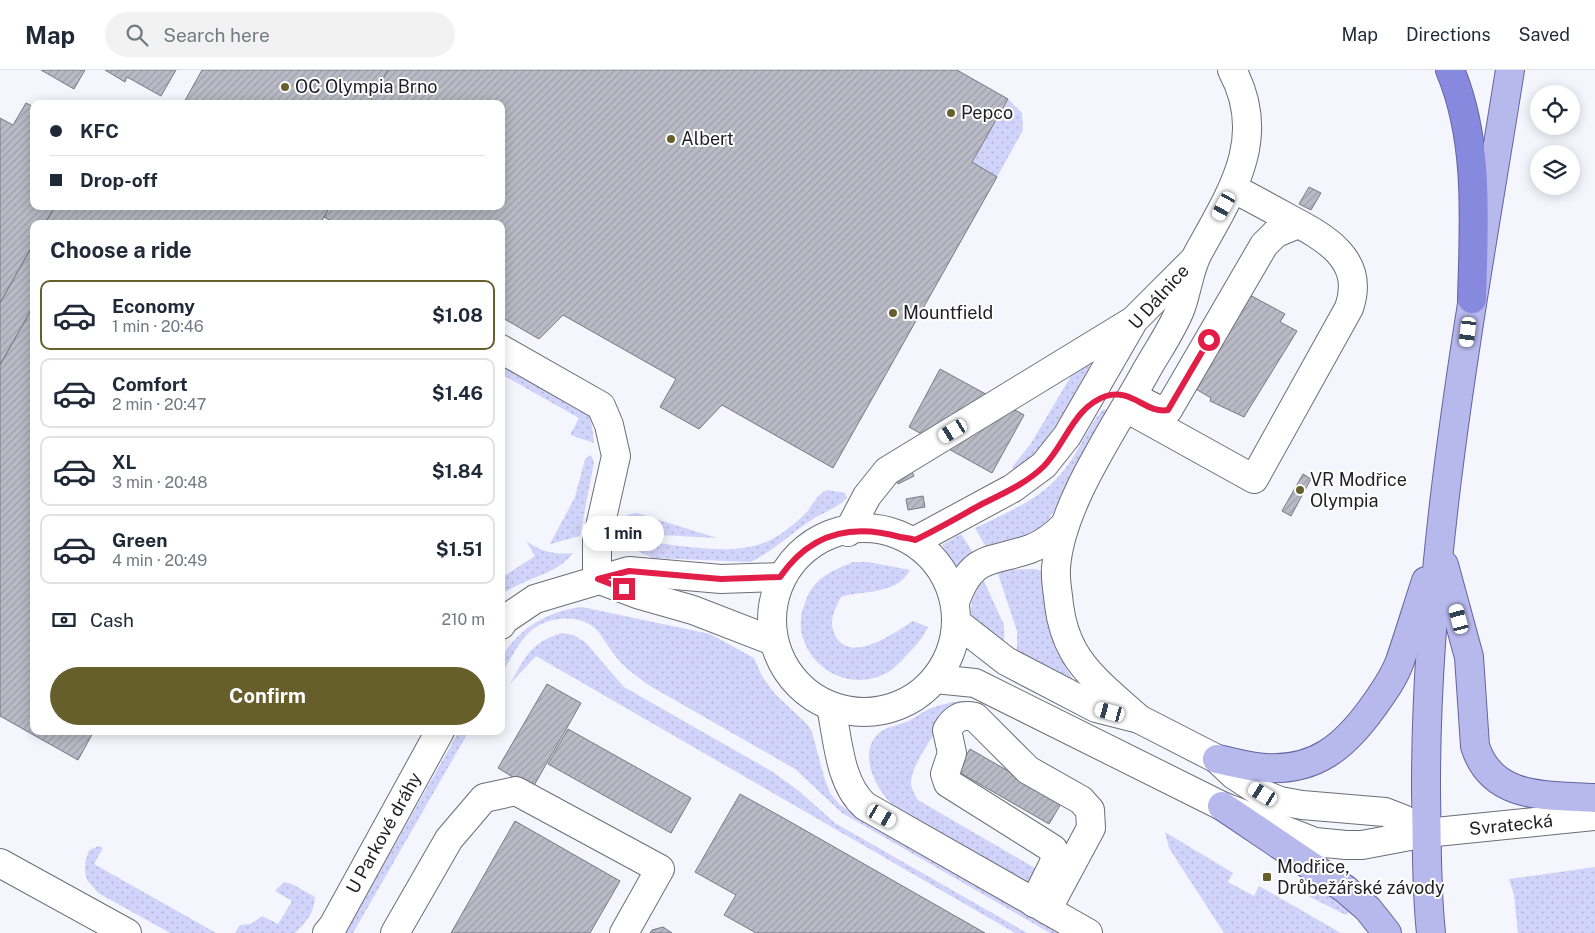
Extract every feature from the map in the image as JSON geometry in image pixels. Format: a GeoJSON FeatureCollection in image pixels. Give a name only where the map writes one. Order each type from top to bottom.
{"type":"FeatureCollection","features":[{"type":"Feature","properties":{"kind":"highway"},"geometry":{"type":"LineString","coordinates":[[1450,70],[1463,104],[1471,168],[1474,211],[1472,299]]}},
{"type":"Feature","properties":{"kind":"main road"},"geometry":{"type":"LineString","coordinates":[[1431,933],[1427,895],[1426,719],[1439,544],[1472,299],[1510,70]]}},
{"type":"Feature","properties":{"kind":"main road"},"geometry":{"type":"LineString","coordinates":[[1216,760],[1265,768],[1286,767],[1321,758],[1334,751],[1348,739],[1388,686],[1396,670],[1439,544]]}},
{"type":"Feature","properties":{"kind":"main road"},"geometry":{"type":"LineString","coordinates":[[1439,544],[1469,657],[1475,746],[1479,758],[1498,780],[1519,791],[1595,798]]}},
{"type":"Feature","properties":{"kind":"main road"},"geometry":{"type":"LineString","coordinates":[[1222,806],[1345,889],[1368,908],[1387,933]]}},
{"type":"Feature","properties":{"kind":"street","name":"U Dálnice"},"geometry":{"type":"LineString","coordinates":[[1139,720],[1090,674],[1074,652],[1062,622],[1056,568],[1065,525],[1076,498],[1180,311],[1196,258],[1234,189],[1244,158],[1247,132],[1245,100],[1232,70]]}},
{"type":"Feature","properties":{"kind":"street"},"geometry":{"type":"LineString","coordinates":[[1080,412],[1108,396],[1118,394],[1254,479],[1342,320],[1353,294],[1352,273],[1340,253],[1331,243],[1234,189]]}},
{"type":"Feature","properties":{"kind":"street"},"geometry":{"type":"LineString","coordinates":[[1129,402],[1168,410],[1264,245],[1276,232],[1298,224]]}},
{"type":"Feature","properties":{"kind":"street","name":"U Dálnice"},"geometry":{"type":"LineString","coordinates":[[915,540],[1031,477],[1056,451],[1134,320],[1196,258]]}},
{"type":"Feature","properties":{"kind":"street"},"geometry":{"type":"LineString","coordinates":[[848,532],[867,496],[887,471],[1134,320]]}},
{"type":"Feature","properties":{"kind":"street"},"geometry":{"type":"LineString","coordinates":[[505,351],[600,406],[609,425],[616,456],[597,540],[598,579]]}},
{"type":"Feature","properties":{"kind":"street","name":"U Dálnice"},"geometry":{"type":"LineString","coordinates":[[831,707],[859,712],[887,709],[914,698],[935,679],[951,651],[961,583],[972,570],[994,557],[1030,549],[1044,543],[1065,525]]}},
{"type":"Feature","properties":{"kind":"street"},"geometry":{"type":"LineString","coordinates":[[1088,933],[865,806],[857,799],[847,780],[831,707],[805,691],[792,679],[784,668],[773,641],[771,607],[780,577],[789,564],[806,549],[833,535],[872,530],[915,540],[936,560],[945,573],[956,612],[1006,661],[1096,708],[1139,720],[1216,760],[1248,785],[1280,801],[1385,812],[1426,833]]}},
{"type":"Feature","properties":{"kind":"street"},"geometry":{"type":"LineString","coordinates":[[505,619],[535,599],[629,571],[721,579],[780,577]]}},
{"type":"Feature","properties":{"kind":"street"},"geometry":{"type":"LineString","coordinates":[[598,579],[638,594],[693,610],[773,641]]}},
{"type":"Feature","properties":{"kind":"street","name":"Svratecká"},"geometry":{"type":"LineString","coordinates":[[935,679],[975,683],[1222,806],[1300,837],[1329,844],[1362,844],[1426,833],[1595,816]]}},
{"type":"Feature","properties":{"kind":"street"},"geometry":{"type":"LineString","coordinates":[[964,715],[975,717],[1028,770],[1081,800],[1090,810],[1091,828],[1041,906],[1056,861],[1053,849],[948,783],[945,774],[952,753],[947,730],[952,721],[964,715]]}},
{"type":"Feature","properties":{"kind":"street","name":"U Parkové dráhy"},"geometry":{"type":"LineString","coordinates":[[327,933],[333,926],[438,735]]}},
{"type":"Feature","properties":{"kind":"street"},"geometry":{"type":"LineString","coordinates":[[395,933],[449,839],[484,798],[516,791],[660,869],[624,933]]}},
{"type":"Feature","properties":{"kind":"street"},"geometry":{"type":"LineString","coordinates":[[0,862],[127,933]]}},
{"type":"Feature","properties":{"kind":"shaded area"},"geometry":{"type":"Polygon","coordinates":[[[1008,99],[1022,113],[1023,130],[997,177],[972,162],[1008,99]]]}},
{"type":"Feature","properties":{"kind":"shaded area"},"geometry":{"type":"Polygon","coordinates":[[[1093,360],[1050,434],[1040,448],[1016,473],[1012,467],[1030,445],[1071,376],[1093,360]]]}},
{"type":"Feature","properties":{"kind":"shaded area"},"geometry":{"type":"Polygon","coordinates":[[[505,363],[585,409],[591,419],[594,443],[570,435],[579,418],[505,376],[505,363]]]}},
{"type":"Feature","properties":{"kind":"shaded area"},"geometry":{"type":"Polygon","coordinates":[[[1112,408],[1044,528],[1036,535],[987,549],[975,528],[1021,506],[1052,484],[1066,468],[1102,410],[1112,408]]]}},
{"type":"Feature","properties":{"kind":"shaded area"},"geometry":{"type":"Polygon","coordinates":[[[591,455],[594,462],[580,536],[550,544],[575,497],[585,459],[591,455]]]}},
{"type":"Feature","properties":{"kind":"shaded area"},"geometry":{"type":"Polygon","coordinates":[[[824,491],[845,493],[847,498],[838,506],[812,520],[751,562],[653,558],[631,548],[633,545],[647,542],[719,549],[755,546],[771,540],[789,528],[807,512],[824,491]]]}},
{"type":"Feature","properties":{"kind":"shaded area"},"geometry":{"type":"Polygon","coordinates":[[[637,513],[717,538],[619,533],[616,526],[620,520],[627,515],[637,513]]]}},
{"type":"Feature","properties":{"kind":"shaded area"},"geometry":{"type":"Polygon","coordinates":[[[961,534],[976,557],[957,572],[942,545],[961,534]]]}},
{"type":"Feature","properties":{"kind":"shaded area"},"geometry":{"type":"Polygon","coordinates":[[[526,541],[549,552],[560,554],[573,553],[558,566],[505,592],[505,575],[535,556],[526,541]]]}},
{"type":"Feature","properties":{"kind":"shaded area"},"geometry":{"type":"Polygon","coordinates":[[[853,562],[868,562],[910,570],[897,584],[889,588],[841,597],[834,612],[832,626],[836,637],[843,645],[863,647],[885,638],[913,621],[928,627],[915,646],[891,670],[879,677],[858,680],[842,677],[828,671],[816,661],[807,648],[802,634],[801,619],[807,597],[812,588],[823,577],[853,562]]]}},
{"type":"Feature","properties":{"kind":"shaded area"},"geometry":{"type":"Polygon","coordinates":[[[1035,569],[1041,571],[1049,626],[1053,639],[1072,678],[1071,684],[1017,658],[1017,631],[998,574],[1002,570],[1035,569]]]}},
{"type":"Feature","properties":{"kind":"shaded area"},"geometry":{"type":"Polygon","coordinates":[[[984,581],[1004,625],[1004,648],[982,631],[971,613],[974,596],[984,581]]]}},
{"type":"Feature","properties":{"kind":"shaded area"},"geometry":{"type":"Polygon","coordinates":[[[582,607],[710,634],[754,658],[762,676],[775,694],[807,724],[812,732],[830,793],[840,805],[1059,933],[1050,933],[842,813],[795,769],[640,679],[621,663],[598,631],[587,623],[569,618],[540,624],[522,640],[505,668],[505,652],[516,638],[535,623],[569,609],[582,607]]]}},
{"type":"Feature","properties":{"kind":"shaded area"},"geometry":{"type":"Polygon","coordinates":[[[562,633],[573,635],[585,642],[624,687],[773,772],[799,791],[835,823],[1027,933],[1015,933],[536,656],[510,684],[525,658],[536,646],[562,633]]]}},
{"type":"Feature","properties":{"kind":"shaded area"},"geometry":{"type":"Polygon","coordinates":[[[960,701],[974,702],[986,706],[982,715],[946,716],[915,766],[912,774],[912,789],[918,800],[1040,871],[1030,885],[893,805],[881,791],[872,772],[869,763],[869,753],[871,744],[879,733],[909,721],[931,708],[960,701]]]}},
{"type":"Feature","properties":{"kind":"shaded area"},"geometry":{"type":"Polygon","coordinates":[[[457,735],[467,735],[353,933],[345,933],[457,735]]]}},
{"type":"Feature","properties":{"kind":"shaded area"},"geometry":{"type":"Polygon","coordinates":[[[1165,832],[1233,873],[1228,882],[1254,896],[1259,886],[1341,933],[1224,933],[1169,848],[1165,832]]]}},
{"type":"Feature","properties":{"kind":"shaded area"},"geometry":{"type":"Polygon","coordinates":[[[99,846],[103,848],[94,864],[216,933],[170,933],[98,893],[87,880],[85,863],[89,850],[99,846]]]}},
{"type":"Feature","properties":{"kind":"shaded area"},"geometry":{"type":"Polygon","coordinates":[[[1595,867],[1595,933],[1518,933],[1514,895],[1509,879],[1595,867]]]}},
{"type":"Feature","properties":{"kind":"shaded area"},"geometry":{"type":"Polygon","coordinates":[[[1274,879],[1338,899],[1352,909],[1346,915],[1274,879]]]}},
{"type":"Feature","properties":{"kind":"shaded area"},"geometry":{"type":"Polygon","coordinates":[[[284,882],[292,884],[315,897],[311,913],[299,929],[295,933],[235,933],[240,925],[251,924],[262,916],[278,924],[292,901],[275,891],[284,882]]]}},
{"type":"Feature","properties":{"kind":"building"},"geometry":{"type":"Polygon","coordinates":[[[41,70],[85,70],[74,89],[41,70]]]}},
{"type":"Feature","properties":{"kind":"building"},"geometry":{"type":"Polygon","coordinates":[[[105,70],[176,70],[161,96],[127,77],[125,82],[105,70]]]}},
{"type":"Feature","properties":{"kind":"building","name":"OC Olympia Brno"},"geometry":{"type":"Polygon","coordinates":[[[202,70],[388,70],[371,100],[185,100],[202,70]]]}},
{"type":"Feature","properties":{"kind":"building"},"geometry":{"type":"Polygon","coordinates":[[[388,70],[957,70],[1008,99],[972,162],[997,177],[833,468],[722,405],[699,429],[660,407],[676,379],[563,315],[539,339],[505,319],[505,220],[330,220],[324,217],[328,210],[505,210],[505,100],[371,100],[388,70]]]}},
{"type":"Feature","properties":{"kind":"building"},"geometry":{"type":"Polygon","coordinates":[[[26,103],[30,105],[30,210],[53,210],[47,220],[30,220],[30,250],[0,303],[0,118],[13,125],[26,103]]]}},
{"type":"Feature","properties":{"kind":"building"},"geometry":{"type":"Polygon","coordinates":[[[1309,187],[1321,193],[1311,210],[1299,204],[1309,187]]]}},
{"type":"Feature","properties":{"kind":"building"},"geometry":{"type":"Polygon","coordinates":[[[53,210],[328,210],[322,220],[47,220],[53,210]]]}},
{"type":"Feature","properties":{"kind":"building"},"geometry":{"type":"Polygon","coordinates":[[[30,250],[30,312],[0,365],[0,303],[30,250]]]}},
{"type":"Feature","properties":{"kind":"building"},"geometry":{"type":"Polygon","coordinates":[[[1248,294],[1285,314],[1280,322],[1297,331],[1244,417],[1210,401],[1211,398],[1194,388],[1248,294]]]}},
{"type":"Feature","properties":{"kind":"building"},"geometry":{"type":"Polygon","coordinates":[[[30,312],[30,733],[0,716],[0,365],[30,312]]]}},
{"type":"Feature","properties":{"kind":"building"},"geometry":{"type":"Polygon","coordinates":[[[940,369],[1024,415],[992,473],[909,427],[940,369]]]}},
{"type":"Feature","properties":{"kind":"building"},"geometry":{"type":"Polygon","coordinates":[[[909,466],[914,476],[898,484],[893,474],[909,466]]]}},
{"type":"Feature","properties":{"kind":"building","name":"VR Modřice Olympia"},"geometry":{"type":"Polygon","coordinates":[[[1303,474],[1311,479],[1291,516],[1282,511],[1303,474]]]}},
{"type":"Feature","properties":{"kind":"building"},"geometry":{"type":"Polygon","coordinates":[[[923,496],[925,507],[908,510],[906,499],[923,496]]]}},
{"type":"Feature","properties":{"kind":"building"},"geometry":{"type":"Polygon","coordinates":[[[547,684],[581,703],[532,789],[498,768],[547,684]]]}},
{"type":"Feature","properties":{"kind":"building"},"geometry":{"type":"Polygon","coordinates":[[[568,729],[691,798],[671,833],[548,764],[568,729]]]}},
{"type":"Feature","properties":{"kind":"building"},"geometry":{"type":"Polygon","coordinates":[[[34,735],[92,735],[78,760],[34,735]]]}},
{"type":"Feature","properties":{"kind":"building"},"geometry":{"type":"Polygon","coordinates":[[[970,749],[1062,802],[1049,824],[957,771],[970,749]]]}},
{"type":"Feature","properties":{"kind":"building"},"geometry":{"type":"Polygon","coordinates":[[[740,794],[985,933],[756,933],[724,915],[736,895],[695,872],[740,794]]]}},
{"type":"Feature","properties":{"kind":"building"},"geometry":{"type":"Polygon","coordinates":[[[515,821],[620,881],[590,933],[451,933],[515,821]]]}},
{"type":"Feature","properties":{"kind":"building"},"geometry":{"type":"Polygon","coordinates":[[[663,927],[672,933],[650,933],[652,930],[663,927]]]}},
{"type":"Feature","properties":{"kind":"place","name":"OC Olympia Brno"},"geometry":{"type":"Point","coordinates":[285,87]}},
{"type":"Feature","properties":{"kind":"place","name":"Pepco"},"geometry":{"type":"Point","coordinates":[951,113]}},
{"type":"Feature","properties":{"kind":"place","name":"Albert"},"geometry":{"type":"Point","coordinates":[671,139]}},
{"type":"Feature","properties":{"kind":"place","name":"Mountfield"},"geometry":{"type":"Point","coordinates":[893,313]}},
{"type":"Feature","properties":{"kind":"place","name":"VR Modřice Olympia"},"geometry":{"type":"Point","coordinates":[1300,490]}},
{"type":"Feature","properties":{"kind":"place","name":"Modřice, Drůbežářské závody"},"geometry":{"type":"Point","coordinates":[1267,877]}},
{"type":"Feature","properties":{"kind":"route"},"geometry":{"type":"LineString","coordinates":[[624,589],[598,579],[629,571],[721,579],[780,577],[789,564],[806,549],[833,535],[872,530],[915,540],[1031,477],[1056,451],[1067,436],[1080,412],[1103,397],[1113,394],[1125,395],[1162,411],[1168,410],[1209,340]]}}]}
